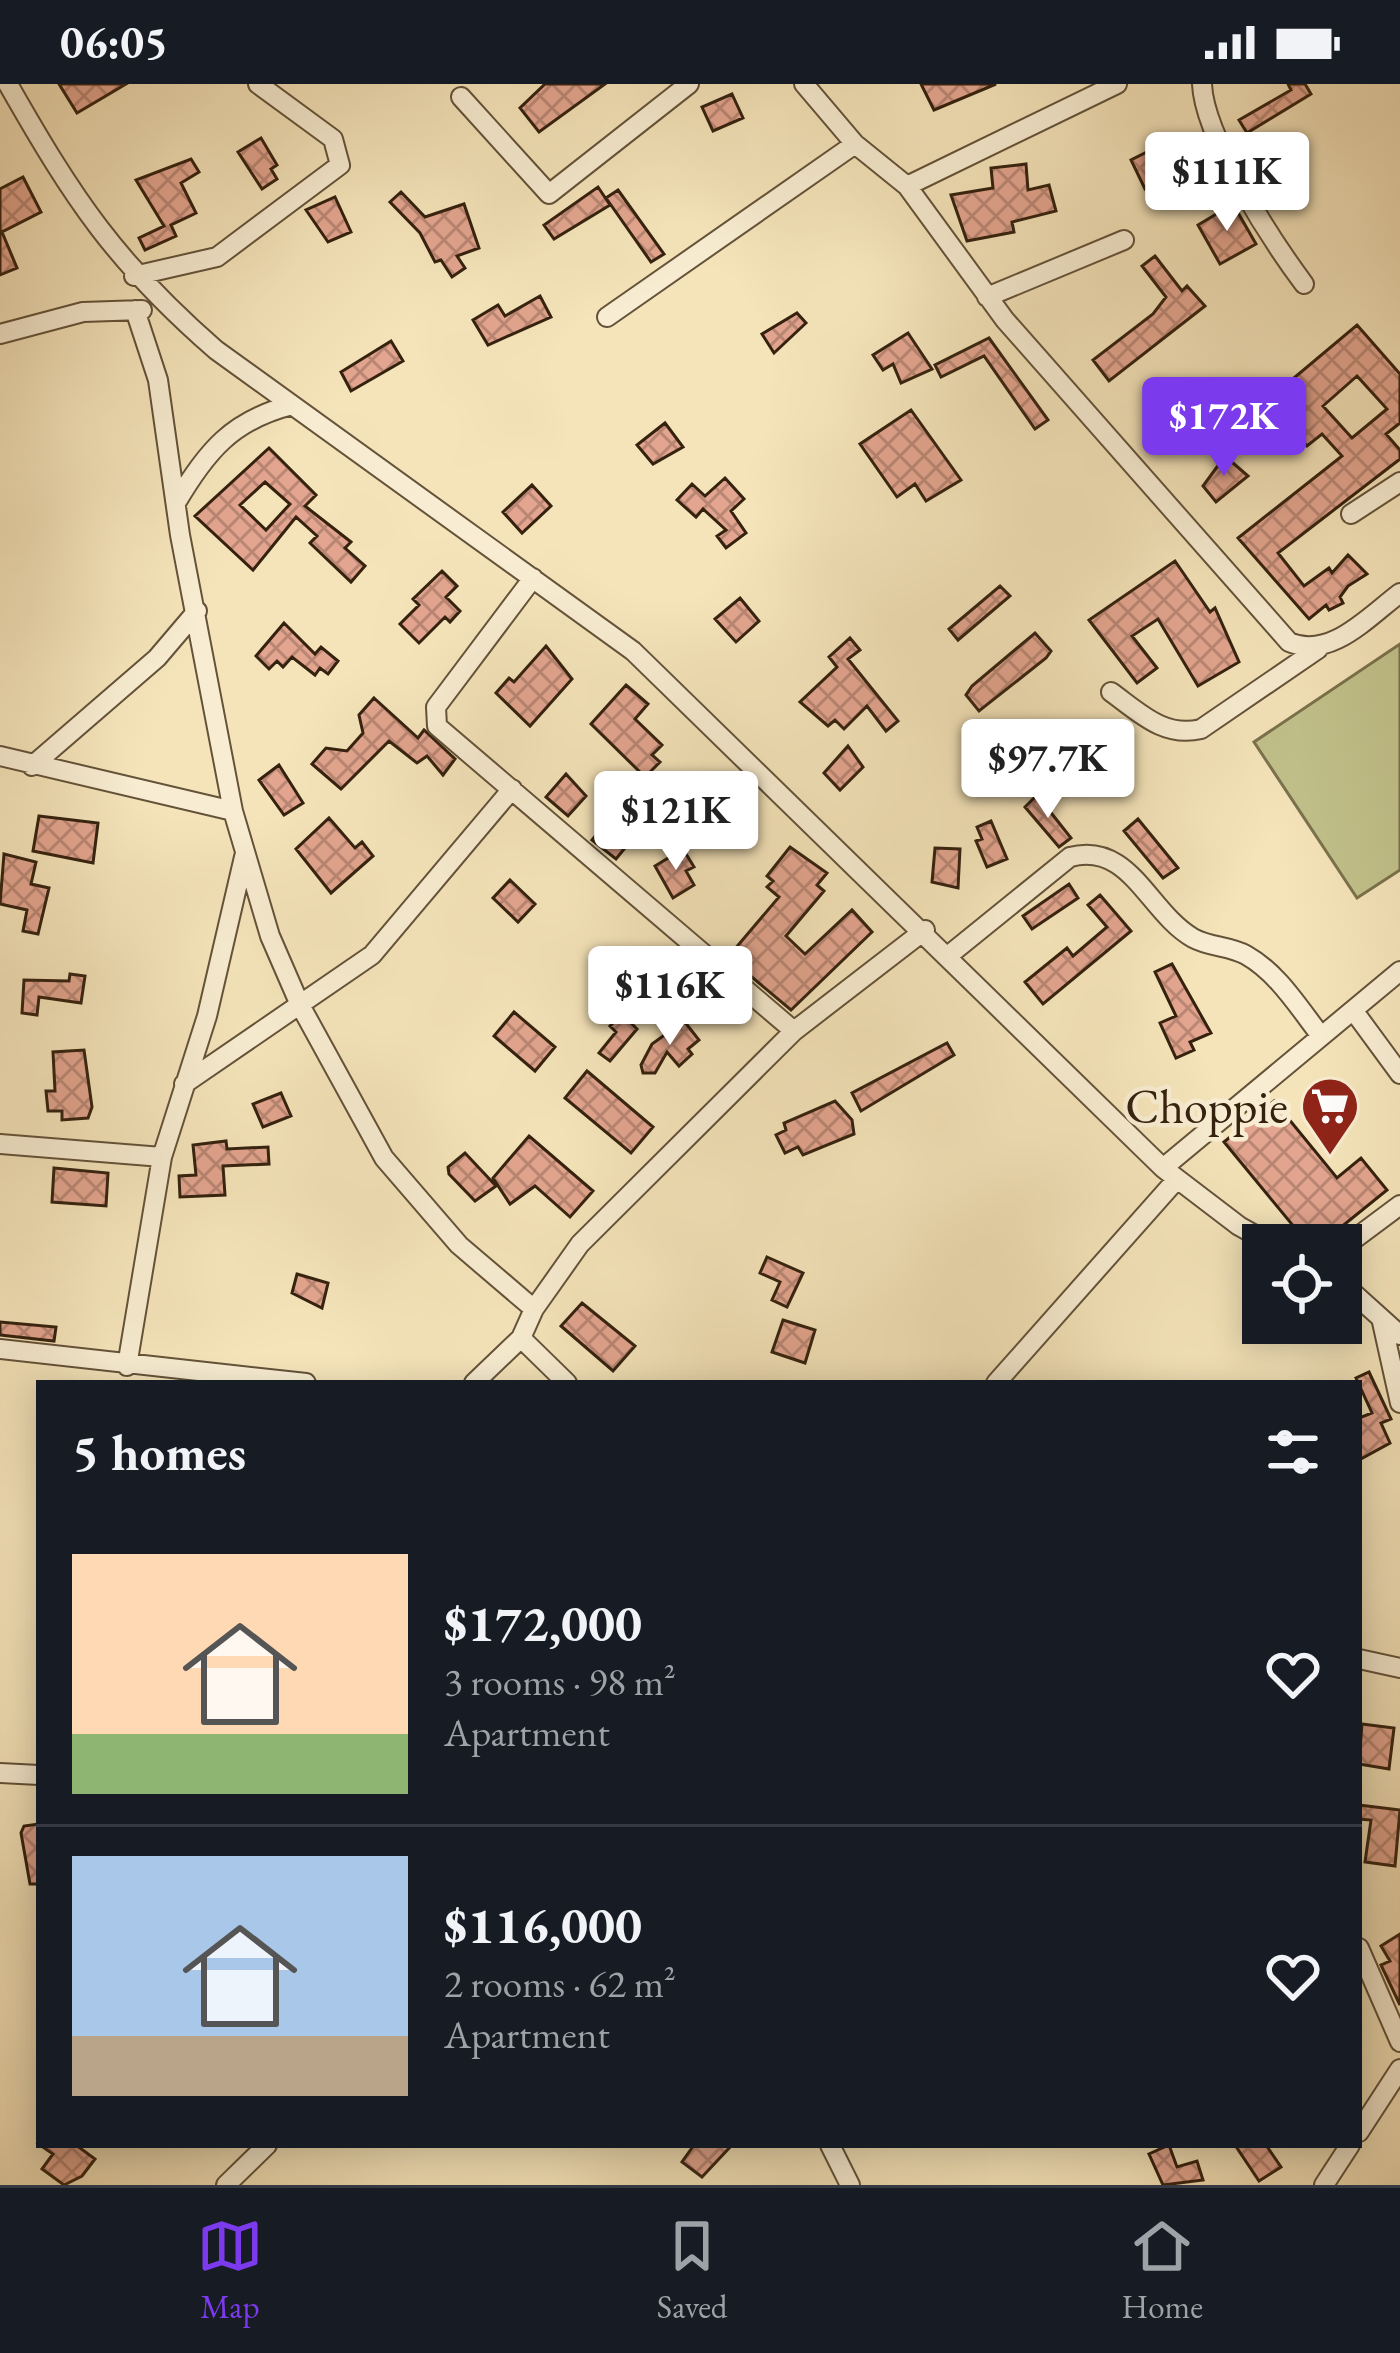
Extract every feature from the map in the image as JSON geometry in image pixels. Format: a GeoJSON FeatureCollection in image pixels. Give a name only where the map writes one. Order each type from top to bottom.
{"type":"FeatureCollection","features":[{"type":"Feature","properties":{"kind":"street"},"geometry":{"type":"LineString","coordinates":[[8,84],[71,195],[134,276],[170,310],[292,405],[633,651],[925,930],[1170,1174],[1243,1224]]}},
{"type":"Feature","properties":{"kind":"street"},"geometry":{"type":"LineString","coordinates":[[134,276],[217,257],[340,165],[334,139],[259,84]]}},
{"type":"Feature","properties":{"kind":"street"},"geometry":{"type":"LineString","coordinates":[[461,97],[549,194],[689,84]]}},
{"type":"Feature","properties":{"kind":"street"},"geometry":{"type":"LineString","coordinates":[[804,84],[855,144],[907,186],[987,297],[1275,628],[1289,642],[1318,649]]}},
{"type":"Feature","properties":{"kind":"street"},"geometry":{"type":"LineString","coordinates":[[907,186],[1117,84]]}},
{"type":"Feature","properties":{"kind":"street"},"geometry":{"type":"LineString","coordinates":[[1202,84],[1248,198],[1304,284]]}},
{"type":"Feature","properties":{"kind":"street"},"geometry":{"type":"LineString","coordinates":[[607,317],[855,144]]}},
{"type":"Feature","properties":{"kind":"street"},"geometry":{"type":"LineString","coordinates":[[987,297],[1124,240]]}},
{"type":"Feature","properties":{"kind":"street"},"geometry":{"type":"LineString","coordinates":[[135,310],[158,380],[233,811],[270,936],[300,1005],[383,1158],[459,1245],[534,1309]]}},
{"type":"Feature","properties":{"kind":"street"},"geometry":{"type":"LineString","coordinates":[[0,334],[83,312],[170,310]]}},
{"type":"Feature","properties":{"kind":"street"},"geometry":{"type":"LineString","coordinates":[[176,503],[220,438],[242,422],[292,405]]}},
{"type":"Feature","properties":{"kind":"street"},"geometry":{"type":"LineString","coordinates":[[1351,514],[1400,482]]}},
{"type":"Feature","properties":{"kind":"street"},"geometry":{"type":"LineString","coordinates":[[533,578],[434,717],[437,726],[794,1031]]}},
{"type":"Feature","properties":{"kind":"street"},"geometry":{"type":"LineString","coordinates":[[1112,692],[1164,729],[1182,734],[1201,729],[1400,593]]}},
{"type":"Feature","properties":{"kind":"street"},"geometry":{"type":"LineString","coordinates":[[32,766],[157,658],[196,611]]}},
{"type":"Feature","properties":{"kind":"street"},"geometry":{"type":"LineString","coordinates":[[0,756],[233,811]]}},
{"type":"Feature","properties":{"kind":"street"},"geometry":{"type":"LineString","coordinates":[[184,1084],[390,938],[512,789]]}},
{"type":"Feature","properties":{"kind":"street"},"geometry":{"type":"LineString","coordinates":[[128,1366],[162,1157],[207,1016],[245,850]]}},
{"type":"Feature","properties":{"kind":"street"},"geometry":{"type":"LineString","coordinates":[[950,955],[1070,856],[1092,851],[1112,858],[1193,938],[1242,952],[1268,969],[1322,1036]]}},
{"type":"Feature","properties":{"kind":"street"},"geometry":{"type":"LineString","coordinates":[[476,1380],[521,1338],[534,1309],[580,1244],[794,1031],[925,930]]}},
{"type":"Feature","properties":{"kind":"street"},"geometry":{"type":"LineString","coordinates":[[998,1380],[1170,1174],[1400,971]]}},
{"type":"Feature","properties":{"kind":"street"},"geometry":{"type":"LineString","coordinates":[[1353,1010],[1400,1074]]}},
{"type":"Feature","properties":{"kind":"street"},"geometry":{"type":"LineString","coordinates":[[0,1144],[162,1157]]}},
{"type":"Feature","properties":{"kind":"street"},"geometry":{"type":"LineString","coordinates":[[1362,1233],[1400,1205]]}},
{"type":"Feature","properties":{"kind":"street"},"geometry":{"type":"LineString","coordinates":[[1362,1302],[1400,1336]]}},
{"type":"Feature","properties":{"kind":"street"},"geometry":{"type":"LineString","coordinates":[[1382,1322],[1400,1403]]}},
{"type":"Feature","properties":{"kind":"street"},"geometry":{"type":"LineString","coordinates":[[521,1338],[564,1380]]}},
{"type":"Feature","properties":{"kind":"street"},"geometry":{"type":"LineString","coordinates":[[0,1349],[275,1380]]}},
{"type":"Feature","properties":{"kind":"street"},"geometry":{"type":"LineString","coordinates":[[1362,1660],[1400,1668]]}},
{"type":"Feature","properties":{"kind":"street"},"geometry":{"type":"LineString","coordinates":[[0,1773],[36,1774]]}},
{"type":"Feature","properties":{"kind":"street"},"geometry":{"type":"LineString","coordinates":[[1362,1955],[1400,2042]]}},
{"type":"Feature","properties":{"kind":"street"},"geometry":{"type":"LineString","coordinates":[[1362,2127],[1400,2069]]}},
{"type":"Feature","properties":{"kind":"street"},"geometry":{"type":"LineString","coordinates":[[226,2185],[264,2148]]}},
{"type":"Feature","properties":{"kind":"street"},"geometry":{"type":"LineString","coordinates":[[832,2148],[850,2185]]}},
{"type":"Feature","properties":{"kind":"street"},"geometry":{"type":"LineString","coordinates":[[1324,2185],[1348,2148]]}},
{"type":"Feature","properties":{"kind":"green space"},"geometry":{"type":"Polygon","coordinates":[[[1400,644],[1400,870],[1357,898],[1254,742],[1400,644]]]}},
{"type":"Feature","properties":{"kind":"building"},"geometry":{"type":"Polygon","coordinates":[[[59,84],[126,84],[77,113],[59,84]]]}},
{"type":"Feature","properties":{"kind":"building"},"geometry":{"type":"Polygon","coordinates":[[[545,84],[605,84],[539,132],[520,108],[545,84]]]}},
{"type":"Feature","properties":{"kind":"building"},"geometry":{"type":"Polygon","coordinates":[[[921,84],[996,84],[934,110],[921,84]]]}},
{"type":"Feature","properties":{"kind":"building"},"geometry":{"type":"Polygon","coordinates":[[[1288,84],[1305,84],[1311,94],[1247,133],[1239,120],[1291,90],[1288,84]]]}},
{"type":"Feature","properties":{"kind":"building"},"geometry":{"type":"Polygon","coordinates":[[[732,94],[743,118],[713,131],[702,107],[732,94]]]}},
{"type":"Feature","properties":{"kind":"building"},"geometry":{"type":"Polygon","coordinates":[[[261,138],[277,165],[271,169],[277,179],[262,189],[238,152],[261,138]]]}},
{"type":"Feature","properties":{"kind":"building"},"geometry":{"type":"Polygon","coordinates":[[[1171,140],[1185,169],[1145,189],[1131,160],[1171,140]]]}},
{"type":"Feature","properties":{"kind":"building"},"geometry":{"type":"Polygon","coordinates":[[[191,159],[199,172],[181,183],[196,213],[171,225],[176,236],[145,250],[139,238],[164,226],[136,180],[191,159]]]}},
{"type":"Feature","properties":{"kind":"building"},"geometry":{"type":"Polygon","coordinates":[[[1026,164],[1028,190],[1049,185],[1056,211],[1012,222],[1014,232],[967,241],[951,195],[993,188],[991,168],[1026,164]]]}},
{"type":"Feature","properties":{"kind":"building"},"geometry":{"type":"Polygon","coordinates":[[[23,177],[41,212],[2,232],[17,268],[0,275],[0,189],[23,177]]]}},
{"type":"Feature","properties":{"kind":"building"},"geometry":{"type":"Polygon","coordinates":[[[598,187],[610,205],[554,239],[544,225],[598,187]]]}},
{"type":"Feature","properties":{"kind":"building"},"geometry":{"type":"Polygon","coordinates":[[[618,190],[664,254],[651,262],[606,198],[618,190]]]}},
{"type":"Feature","properties":{"kind":"building"},"geometry":{"type":"Polygon","coordinates":[[[401,192],[425,217],[464,204],[479,248],[457,256],[465,268],[452,277],[441,260],[435,262],[420,233],[390,202],[401,192]]]}},
{"type":"Feature","properties":{"kind":"building"},"geometry":{"type":"Polygon","coordinates":[[[335,197],[351,232],[328,242],[306,210],[335,197]]]}},
{"type":"Feature","properties":{"kind":"building"},"geometry":{"type":"Polygon","coordinates":[[[1233,204],[1256,244],[1220,264],[1198,225],[1233,204]]]}},
{"type":"Feature","properties":{"kind":"building"},"geometry":{"type":"Polygon","coordinates":[[[1155,256],[1182,291],[1187,286],[1205,306],[1109,381],[1093,360],[1153,314],[1166,297],[1142,266],[1155,256]]]}},
{"type":"Feature","properties":{"kind":"building"},"geometry":{"type":"Polygon","coordinates":[[[540,296],[551,317],[488,345],[473,320],[498,305],[505,316],[540,296]]]}},
{"type":"Feature","properties":{"kind":"building"},"geometry":{"type":"Polygon","coordinates":[[[797,313],[806,323],[774,353],[762,334],[797,313]]]}},
{"type":"Feature","properties":{"kind":"building"},"geometry":{"type":"Polygon","coordinates":[[[1357,325],[1400,374],[1400,423],[1386,434],[1400,450],[1400,459],[1278,553],[1304,586],[1329,568],[1332,573],[1348,555],[1367,574],[1348,586],[1340,597],[1343,603],[1329,610],[1326,605],[1309,619],[1238,538],[1342,456],[1322,434],[1307,446],[1282,416],[1296,405],[1282,388],[1357,325]],[[1357,376],[1323,406],[1352,438],[1387,409],[1357,376]]]}},
{"type":"Feature","properties":{"kind":"building"},"geometry":{"type":"Polygon","coordinates":[[[908,333],[932,369],[901,383],[893,364],[883,370],[873,355],[908,333]]]}},
{"type":"Feature","properties":{"kind":"building"},"geometry":{"type":"Polygon","coordinates":[[[989,338],[1048,420],[1035,429],[984,356],[941,377],[935,365],[989,338]]]}},
{"type":"Feature","properties":{"kind":"building"},"geometry":{"type":"Polygon","coordinates":[[[391,341],[403,361],[351,391],[341,372],[391,341]]]}},
{"type":"Feature","properties":{"kind":"building"},"geometry":{"type":"Polygon","coordinates":[[[1156,406],[1182,419],[1178,424],[1186,431],[1174,445],[1145,420],[1156,406]]]}},
{"type":"Feature","properties":{"kind":"building"},"geometry":{"type":"Polygon","coordinates":[[[911,410],[961,480],[926,501],[915,484],[897,497],[860,444],[911,410]]]}},
{"type":"Feature","properties":{"kind":"building"},"geometry":{"type":"Polygon","coordinates":[[[665,423],[683,447],[653,464],[637,445],[665,423]]]}},
{"type":"Feature","properties":{"kind":"building"},"geometry":{"type":"Polygon","coordinates":[[[269,448],[316,495],[305,506],[351,542],[345,548],[365,566],[351,582],[310,543],[317,536],[296,517],[253,570],[195,516],[269,448]],[[265,482],[240,505],[266,530],[290,504],[265,482]]]}},
{"type":"Feature","properties":{"kind":"building"},"geometry":{"type":"Polygon","coordinates":[[[1225,456],[1248,476],[1216,502],[1203,486],[1225,456]]]}},
{"type":"Feature","properties":{"kind":"building"},"geometry":{"type":"Polygon","coordinates":[[[725,478],[744,499],[731,511],[746,533],[726,548],[717,536],[726,530],[703,509],[696,517],[677,500],[692,484],[705,496],[725,478]]]}},
{"type":"Feature","properties":{"kind":"building"},"geometry":{"type":"Polygon","coordinates":[[[532,485],[551,506],[522,533],[503,512],[532,485]]]}},
{"type":"Feature","properties":{"kind":"building"},"geometry":{"type":"Polygon","coordinates":[[[1175,561],[1210,612],[1215,608],[1239,662],[1198,686],[1158,619],[1132,636],[1157,668],[1137,683],[1089,620],[1175,561]]]}},
{"type":"Feature","properties":{"kind":"building"},"geometry":{"type":"Polygon","coordinates":[[[442,571],[457,586],[446,597],[460,611],[450,622],[445,617],[419,643],[400,624],[419,605],[413,599],[442,571]]]}},
{"type":"Feature","properties":{"kind":"building"},"geometry":{"type":"Polygon","coordinates":[[[1000,586],[1010,596],[958,640],[949,629],[1000,586]]]}},
{"type":"Feature","properties":{"kind":"building"},"geometry":{"type":"Polygon","coordinates":[[[740,598],[759,621],[736,642],[715,619],[740,598]]]}},
{"type":"Feature","properties":{"kind":"building"},"geometry":{"type":"Polygon","coordinates":[[[284,623],[315,654],[321,647],[338,661],[328,674],[320,668],[315,675],[292,657],[283,667],[277,661],[269,669],[256,656],[284,623]]]}},
{"type":"Feature","properties":{"kind":"building"},"geometry":{"type":"Polygon","coordinates":[[[1035,633],[1051,651],[1046,658],[979,711],[966,695],[972,686],[1035,633]]]}},
{"type":"Feature","properties":{"kind":"building"},"geometry":{"type":"Polygon","coordinates":[[[850,638],[860,650],[848,659],[898,721],[886,731],[867,706],[844,729],[835,720],[828,726],[800,702],[837,667],[829,657],[850,638]]]}},
{"type":"Feature","properties":{"kind":"building"},"geometry":{"type":"Polygon","coordinates":[[[546,646],[572,679],[530,726],[496,693],[509,678],[514,682],[546,646]]]}},
{"type":"Feature","properties":{"kind":"building"},"geometry":{"type":"Polygon","coordinates":[[[626,685],[648,704],[635,719],[662,745],[652,755],[660,762],[645,777],[591,724],[626,685]]]}},
{"type":"Feature","properties":{"kind":"building"},"geometry":{"type":"Polygon","coordinates":[[[374,698],[418,738],[424,730],[455,759],[443,775],[427,756],[417,763],[389,741],[341,789],[312,764],[326,748],[347,751],[363,733],[359,715],[374,698]]]}},
{"type":"Feature","properties":{"kind":"building"},"geometry":{"type":"Polygon","coordinates":[[[1067,743],[1101,753],[1095,773],[1061,763],[1067,743]]]}},
{"type":"Feature","properties":{"kind":"building"},"geometry":{"type":"Polygon","coordinates":[[[848,746],[863,767],[840,790],[824,773],[848,746]]]}},
{"type":"Feature","properties":{"kind":"building"},"geometry":{"type":"Polygon","coordinates":[[[279,765],[303,803],[284,815],[259,780],[279,765]]]}},
{"type":"Feature","properties":{"kind":"building"},"geometry":{"type":"Polygon","coordinates":[[[566,774],[586,796],[568,816],[546,797],[566,774]]]}},
{"type":"Feature","properties":{"kind":"building"},"geometry":{"type":"Polygon","coordinates":[[[1037,795],[1071,838],[1059,847],[1025,807],[1037,795]]]}},
{"type":"Feature","properties":{"kind":"building"},"geometry":{"type":"Polygon","coordinates":[[[39,816],[98,823],[93,863],[33,851],[39,816]]]}},
{"type":"Feature","properties":{"kind":"building"},"geometry":{"type":"Polygon","coordinates":[[[329,818],[355,848],[362,842],[373,856],[331,893],[296,849],[329,818]]]}},
{"type":"Feature","properties":{"kind":"building"},"geometry":{"type":"Polygon","coordinates":[[[610,818],[634,837],[616,859],[592,840],[610,818]]]}},
{"type":"Feature","properties":{"kind":"building"},"geometry":{"type":"Polygon","coordinates":[[[1138,819],[1178,868],[1163,878],[1124,831],[1138,819]]]}},
{"type":"Feature","properties":{"kind":"building"},"geometry":{"type":"Polygon","coordinates":[[[991,821],[1007,859],[987,867],[976,841],[982,839],[977,827],[991,821]]]}},
{"type":"Feature","properties":{"kind":"building"},"geometry":{"type":"Polygon","coordinates":[[[790,847],[827,873],[817,885],[824,891],[786,936],[805,954],[852,910],[872,932],[791,1010],[728,957],[779,897],[767,887],[773,881],[767,876],[790,847]]]}},
{"type":"Feature","properties":{"kind":"building"},"geometry":{"type":"Polygon","coordinates":[[[935,848],[960,849],[958,888],[932,882],[935,848]]]}},
{"type":"Feature","properties":{"kind":"building"},"geometry":{"type":"Polygon","coordinates":[[[683,849],[694,867],[686,871],[694,885],[673,898],[655,866],[683,849]]]}},
{"type":"Feature","properties":{"kind":"building"},"geometry":{"type":"Polygon","coordinates":[[[4,854],[36,862],[31,884],[49,888],[38,934],[23,931],[27,910],[0,904],[4,854]]]}},
{"type":"Feature","properties":{"kind":"building"},"geometry":{"type":"Polygon","coordinates":[[[510,880],[535,904],[518,922],[493,898],[510,880]]]}},
{"type":"Feature","properties":{"kind":"building"},"geometry":{"type":"Polygon","coordinates":[[[1069,884],[1078,898],[1032,929],[1023,916],[1069,884]]]}},
{"type":"Feature","properties":{"kind":"building"},"geometry":{"type":"Polygon","coordinates":[[[1100,895],[1131,931],[1043,1004],[1025,982],[1067,948],[1073,956],[1107,927],[1088,905],[1100,895]]]}},
{"type":"Feature","properties":{"kind":"building"},"geometry":{"type":"Polygon","coordinates":[[[1172,964],[1211,1033],[1190,1042],[1194,1050],[1176,1058],[1160,1023],[1176,1016],[1155,972],[1172,964]]]}},
{"type":"Feature","properties":{"kind":"building"},"geometry":{"type":"Polygon","coordinates":[[[70,974],[85,976],[81,1003],[39,997],[37,1015],[22,1013],[24,980],[69,981],[70,974]]]}},
{"type":"Feature","properties":{"kind":"building"},"geometry":{"type":"Polygon","coordinates":[[[514,1012],[555,1047],[535,1071],[494,1036],[514,1012]]]}},
{"type":"Feature","properties":{"kind":"building"},"geometry":{"type":"Polygon","coordinates":[[[622,1014],[637,1029],[610,1061],[599,1053],[616,1032],[610,1026],[622,1014]]]}},
{"type":"Feature","properties":{"kind":"building"},"geometry":{"type":"Polygon","coordinates":[[[684,1021],[699,1040],[688,1049],[692,1054],[679,1066],[667,1052],[655,1073],[643,1073],[641,1065],[652,1044],[684,1021]]]}},
{"type":"Feature","properties":{"kind":"building"},"geometry":{"type":"Polygon","coordinates":[[[947,1043],[954,1055],[861,1111],[852,1093],[947,1043]]]}},
{"type":"Feature","properties":{"kind":"building"},"geometry":{"type":"Polygon","coordinates":[[[84,1050],[92,1107],[88,1118],[62,1120],[62,1111],[48,1111],[46,1091],[55,1091],[53,1052],[84,1050]]]}},
{"type":"Feature","properties":{"kind":"building"},"geometry":{"type":"Polygon","coordinates":[[[587,1071],[653,1127],[631,1153],[565,1098],[587,1071]]]}},
{"type":"Feature","properties":{"kind":"building"},"geometry":{"type":"Polygon","coordinates":[[[281,1093],[291,1116],[263,1127],[253,1104],[281,1093]]]}},
{"type":"Feature","properties":{"kind":"building"},"geometry":{"type":"Polygon","coordinates":[[[835,1101],[852,1120],[854,1134],[803,1155],[798,1147],[785,1153],[776,1135],[786,1130],[784,1123],[835,1101]]]}},
{"type":"Feature","properties":{"kind":"building"},"geometry":{"type":"Polygon","coordinates":[[[1274,1101],[1337,1178],[1361,1158],[1387,1190],[1345,1224],[1292,1224],[1224,1142],[1274,1101]]]}},
{"type":"Feature","properties":{"kind":"building"},"geometry":{"type":"Polygon","coordinates":[[[529,1136],[593,1191],[570,1217],[535,1186],[510,1204],[493,1178],[529,1136]]]}},
{"type":"Feature","properties":{"kind":"building"},"geometry":{"type":"Polygon","coordinates":[[[226,1141],[227,1149],[268,1147],[269,1164],[223,1166],[225,1195],[180,1197],[179,1176],[196,1175],[193,1145],[226,1141]]]}},
{"type":"Feature","properties":{"kind":"building"},"geometry":{"type":"Polygon","coordinates":[[[465,1153],[496,1186],[475,1201],[449,1174],[448,1167],[465,1153]]]}},
{"type":"Feature","properties":{"kind":"building"},"geometry":{"type":"Polygon","coordinates":[[[54,1168],[108,1173],[106,1206],[52,1202],[54,1168]]]}},
{"type":"Feature","properties":{"kind":"building"},"geometry":{"type":"Polygon","coordinates":[[[767,1257],[803,1273],[787,1307],[772,1300],[780,1282],[760,1273],[767,1257]]]}},
{"type":"Feature","properties":{"kind":"building"},"geometry":{"type":"Polygon","coordinates":[[[297,1274],[328,1283],[322,1308],[292,1293],[297,1274]]]}},
{"type":"Feature","properties":{"kind":"building"},"geometry":{"type":"Polygon","coordinates":[[[582,1303],[635,1346],[613,1371],[561,1326],[582,1303]]]}},
{"type":"Feature","properties":{"kind":"building"},"geometry":{"type":"Polygon","coordinates":[[[783,1320],[815,1330],[805,1363],[772,1352],[783,1320]]]}},
{"type":"Feature","properties":{"kind":"building"},"geometry":{"type":"Polygon","coordinates":[[[0,1322],[56,1327],[54,1341],[0,1335],[0,1322]]]}},
{"type":"Feature","properties":{"kind":"building"},"geometry":{"type":"Polygon","coordinates":[[[1369,1372],[1391,1419],[1381,1423],[1390,1443],[1362,1458],[1362,1417],[1372,1413],[1362,1380],[1356,1378],[1369,1372]]]}},
{"type":"Feature","properties":{"kind":"building"},"geometry":{"type":"Polygon","coordinates":[[[1362,1724],[1394,1728],[1389,1769],[1362,1764],[1362,1724]]]}},
{"type":"Feature","properties":{"kind":"building"},"geometry":{"type":"Polygon","coordinates":[[[1362,1805],[1400,1810],[1395,1866],[1365,1862],[1371,1820],[1362,1819],[1362,1805]]]}},
{"type":"Feature","properties":{"kind":"building"},"geometry":{"type":"Polygon","coordinates":[[[36,1824],[36,1884],[30,1884],[21,1833],[24,1826],[36,1824]]]}},
{"type":"Feature","properties":{"kind":"building"},"geometry":{"type":"Polygon","coordinates":[[[1400,1934],[1400,2005],[1381,1965],[1390,1961],[1381,1946],[1400,1934]]]}},
{"type":"Feature","properties":{"kind":"building"},"geometry":{"type":"Polygon","coordinates":[[[44,2148],[80,2148],[95,2159],[82,2176],[64,2185],[42,2169],[53,2154],[44,2148]]]}},
{"type":"Feature","properties":{"kind":"building"},"geometry":{"type":"Polygon","coordinates":[[[692,2148],[729,2148],[702,2177],[682,2162],[692,2148]]]}},
{"type":"Feature","properties":{"kind":"building"},"geometry":{"type":"Polygon","coordinates":[[[1170,2148],[1177,2167],[1197,2161],[1203,2180],[1163,2185],[1149,2154],[1170,2148]]]}},
{"type":"Feature","properties":{"kind":"building"},"geometry":{"type":"Polygon","coordinates":[[[1237,2148],[1268,2148],[1281,2167],[1259,2181],[1237,2148]]]}},
{"type":"Feature","properties":{"kind":"place","name":"Choppie"},"geometry":{"type":"Point","coordinates":[1330,1157]}}]}
